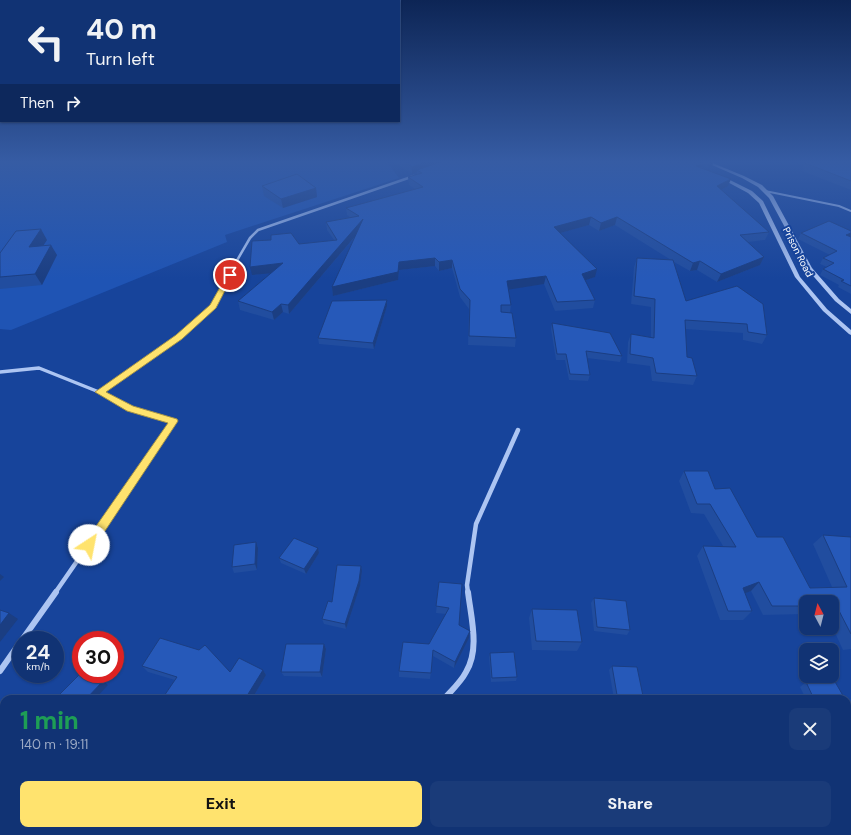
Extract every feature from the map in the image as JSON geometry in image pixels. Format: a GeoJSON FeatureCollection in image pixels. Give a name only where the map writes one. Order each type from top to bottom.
{"type":"FeatureCollection","features":[{"type":"Feature","properties":{"kind":"street"},"geometry":{"type":"LineString","coordinates":[[99,392],[179,337],[213,306],[241,253],[250,238],[258,230],[343,201]]}},
{"type":"Feature","properties":{"kind":"street","name":"Prison Road"},"geometry":{"type":"LineString","coordinates":[[760,201],[778,234],[798,277],[825,310],[851,333]]}},
{"type":"Feature","properties":{"kind":"street","name":"Prison Road"},"geometry":{"type":"LineString","coordinates":[[774,201],[810,269],[837,300],[851,312]]}},
{"type":"Feature","properties":{"kind":"street"},"geometry":{"type":"LineString","coordinates":[[0,372],[39,368],[99,392],[130,409],[174,421],[29,631]]}},
{"type":"Feature","properties":{"kind":"street"},"geometry":{"type":"LineString","coordinates":[[447,695],[466,673],[472,659],[474,646],[467,585],[476,524],[518,430]]}},
{"type":"Feature","properties":{"kind":"street"},"geometry":{"type":"LineString","coordinates":[[0,671],[12,655]]}},
{"type":"Feature","properties":{"kind":"lane"},"geometry":{"type":"LineString","coordinates":[[814,201],[839,206],[851,211]]}},
{"type":"Feature","properties":{"kind":"shaded area"},"geometry":{"type":"Polygon","coordinates":[[[0,201],[329,201],[225,235],[227,242],[11,330],[0,329],[0,201]]]}},
{"type":"Feature","properties":{"kind":"building"},"geometry":{"type":"Polygon","coordinates":[[[372,201],[734,201],[769,232],[740,235],[764,257],[721,274],[700,261],[693,263],[617,217],[601,223],[591,217],[554,227],[597,269],[582,274],[595,300],[557,302],[546,276],[507,281],[511,305],[501,305],[501,312],[512,313],[516,338],[469,336],[470,300],[460,289],[452,260],[439,262],[435,258],[399,262],[398,272],[332,287],[363,219],[288,305],[281,304],[272,312],[238,301],[283,263],[250,267],[252,241],[271,240],[271,235],[291,233],[299,244],[337,240],[326,222],[359,216],[346,208],[372,201]]]}},
{"type":"Feature","properties":{"kind":"building"},"geometry":{"type":"Polygon","coordinates":[[[829,221],[851,231],[851,233],[846,235],[851,237],[851,286],[841,281],[844,280],[823,269],[834,263],[823,258],[837,251],[801,233],[829,221]]]}},
{"type":"Feature","properties":{"kind":"building"},"geometry":{"type":"Polygon","coordinates":[[[41,229],[29,247],[51,245],[35,274],[0,277],[0,253],[16,231],[41,229]]]}},
{"type":"Feature","properties":{"kind":"building"},"geometry":{"type":"Polygon","coordinates":[[[637,258],[673,260],[686,301],[737,286],[763,304],[767,335],[748,332],[747,324],[685,320],[687,357],[692,358],[697,376],[656,373],[653,358],[630,354],[631,334],[654,338],[655,299],[634,296],[637,258]]]}},
{"type":"Feature","properties":{"kind":"building"},"geometry":{"type":"Polygon","coordinates":[[[387,300],[373,343],[318,338],[332,301],[387,300]]]}},
{"type":"Feature","properties":{"kind":"building"},"geometry":{"type":"Polygon","coordinates":[[[552,323],[610,333],[622,356],[586,351],[590,375],[570,374],[566,354],[557,354],[552,323]]]}},
{"type":"Feature","properties":{"kind":"building"},"geometry":{"type":"Polygon","coordinates":[[[684,471],[708,471],[715,489],[730,488],[757,537],[783,537],[810,588],[847,587],[823,535],[851,537],[851,634],[839,611],[839,595],[799,595],[799,606],[772,606],[759,582],[743,588],[752,611],[728,611],[703,546],[736,547],[710,504],[697,504],[684,471]]]}},
{"type":"Feature","properties":{"kind":"building"},"geometry":{"type":"Polygon","coordinates":[[[294,538],[318,548],[304,569],[279,558],[294,538]]]}},
{"type":"Feature","properties":{"kind":"building"},"geometry":{"type":"Polygon","coordinates":[[[256,542],[255,564],[232,567],[234,545],[256,542]]]}},
{"type":"Feature","properties":{"kind":"building"},"geometry":{"type":"Polygon","coordinates":[[[337,565],[361,566],[359,581],[345,624],[322,619],[328,601],[332,602],[337,565]]]}},
{"type":"Feature","properties":{"kind":"building"},"geometry":{"type":"Polygon","coordinates":[[[439,582],[462,584],[459,625],[470,631],[455,662],[433,650],[431,673],[399,671],[403,642],[429,644],[449,608],[436,606],[439,582]]]}},
{"type":"Feature","properties":{"kind":"building"},"geometry":{"type":"Polygon","coordinates":[[[594,598],[626,601],[630,630],[597,627],[594,598]]]}},
{"type":"Feature","properties":{"kind":"building"},"geometry":{"type":"Polygon","coordinates":[[[532,609],[577,610],[582,642],[536,641],[532,609]]]}},
{"type":"Feature","properties":{"kind":"building"},"geometry":{"type":"Polygon","coordinates":[[[0,610],[9,613],[0,625],[0,610]]]}},
{"type":"Feature","properties":{"kind":"building"},"geometry":{"type":"Polygon","coordinates":[[[160,638],[199,650],[205,645],[230,672],[239,658],[263,670],[247,695],[165,695],[177,677],[142,666],[160,638]]]}},
{"type":"Feature","properties":{"kind":"building"},"geometry":{"type":"Polygon","coordinates":[[[286,644],[324,644],[320,672],[281,672],[286,644]]]}},
{"type":"Feature","properties":{"kind":"building"},"geometry":{"type":"Polygon","coordinates":[[[514,652],[517,677],[492,678],[490,653],[514,652]]]}},
{"type":"Feature","properties":{"kind":"building"},"geometry":{"type":"Polygon","coordinates":[[[612,666],[637,667],[643,695],[617,695],[612,666]]]}},
{"type":"Feature","properties":{"kind":"building"},"geometry":{"type":"Polygon","coordinates":[[[72,682],[101,683],[90,695],[59,695],[72,682]]]}},
{"type":"Feature","properties":{"kind":"building"},"geometry":{"type":"Polygon","coordinates":[[[806,683],[836,683],[843,695],[812,695],[806,683]]]}},
{"type":"Feature","properties":{"kind":"route"},"geometry":{"type":"LineString","coordinates":[[89,545],[174,421],[130,409],[99,392],[179,337],[202,317],[213,306],[230,275]]}}]}
